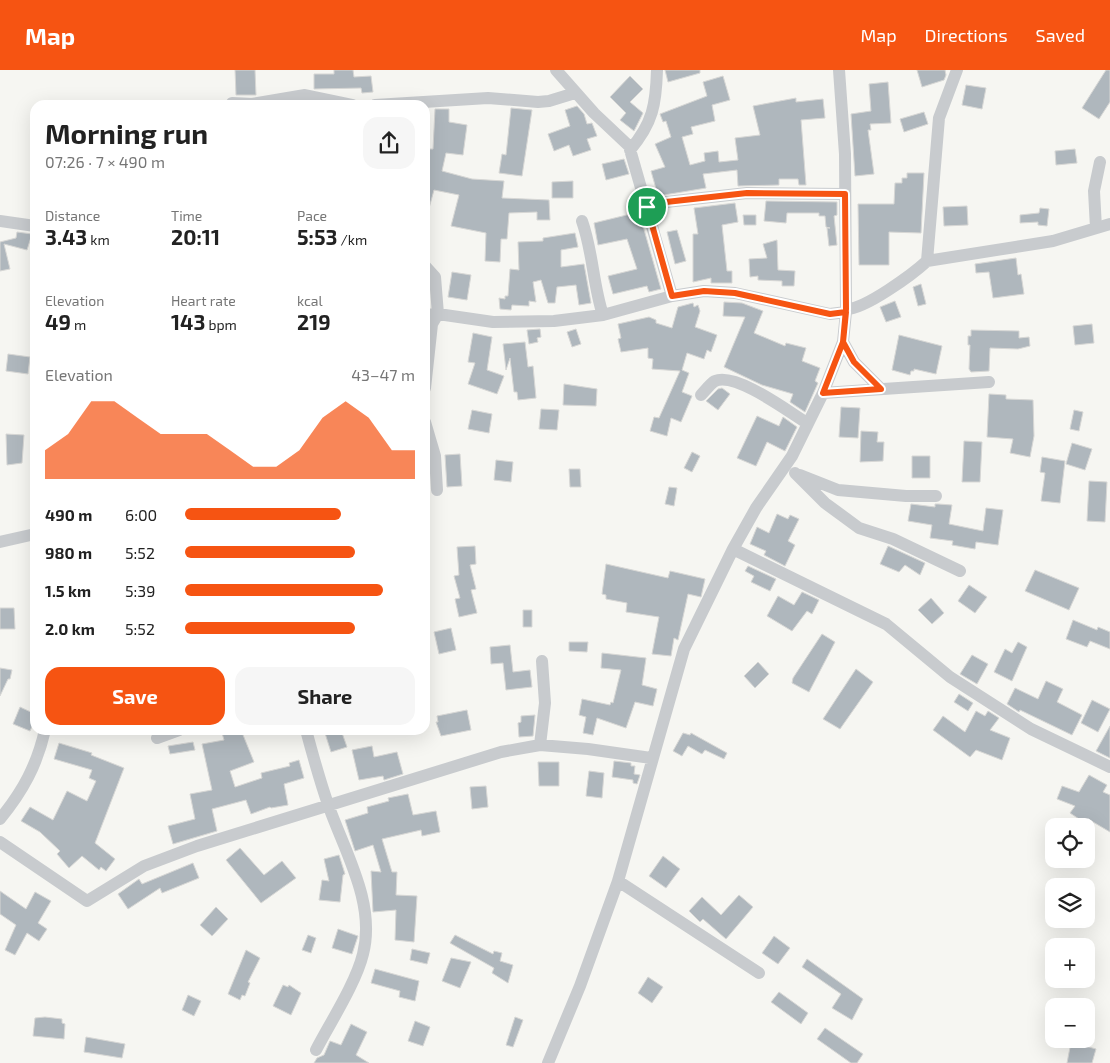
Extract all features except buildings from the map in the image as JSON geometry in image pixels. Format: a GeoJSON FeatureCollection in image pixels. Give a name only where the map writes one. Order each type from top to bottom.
{"type":"FeatureCollection","features":[{"type":"Feature","properties":{"kind":"street"},"geometry":{"type":"LineString","coordinates":[[556,70],[621,138],[630,150],[672,296]]}},
{"type":"Feature","properties":{"kind":"street"},"geometry":{"type":"LineString","coordinates":[[630,150],[644,133],[652,115],[657,70]]}},
{"type":"Feature","properties":{"kind":"street"},"geometry":{"type":"LineString","coordinates":[[548,1063],[580,986],[618,881],[684,649],[733,549],[756,508],[792,456],[823,393],[843,342],[846,311],[845,154],[839,70]]}},
{"type":"Feature","properties":{"kind":"street"},"geometry":{"type":"LineString","coordinates":[[926,261],[939,118],[957,70]]}},
{"type":"Feature","properties":{"kind":"street"},"geometry":{"type":"LineString","coordinates":[[430,102],[488,98],[538,102],[549,101],[575,92]]}},
{"type":"Feature","properties":{"kind":"street"},"geometry":{"type":"LineString","coordinates":[[275,100],[304,95],[331,100]]}},
{"type":"Feature","properties":{"kind":"street"},"geometry":{"type":"LineString","coordinates":[[1096,228],[1094,191],[1100,162]]}},
{"type":"Feature","properties":{"kind":"street"},"geometry":{"type":"LineString","coordinates":[[647,207],[666,202],[747,193],[845,194]]}},
{"type":"Feature","properties":{"kind":"street"},"geometry":{"type":"LineString","coordinates":[[0,221],[30,225]]}},
{"type":"Feature","properties":{"kind":"street"},"geometry":{"type":"LineString","coordinates":[[582,221],[588,238],[596,294],[603,316]]}},
{"type":"Feature","properties":{"kind":"street"},"geometry":{"type":"LineString","coordinates":[[431,314],[493,322],[554,322],[603,316],[672,296],[704,291],[735,293],[830,314],[859,306],[905,278],[926,261],[1053,240],[1110,224]]}},
{"type":"Feature","properties":{"kind":"street"},"geometry":{"type":"LineString","coordinates":[[430,272],[435,277],[430,342]]}},
{"type":"Feature","properties":{"kind":"street"},"geometry":{"type":"LineString","coordinates":[[843,342],[854,362],[881,389]]}},
{"type":"Feature","properties":{"kind":"street"},"geometry":{"type":"LineString","coordinates":[[701,395],[714,382],[722,380],[737,383],[751,387],[807,423]]}},
{"type":"Feature","properties":{"kind":"street"},"geometry":{"type":"LineString","coordinates":[[823,393],[989,382]]}},
{"type":"Feature","properties":{"kind":"street"},"geometry":{"type":"LineString","coordinates":[[430,439],[435,456],[437,490]]}},
{"type":"Feature","properties":{"kind":"street"},"geometry":{"type":"LineString","coordinates":[[792,456],[795,473],[825,504],[858,528],[893,540],[960,571]]}},
{"type":"Feature","properties":{"kind":"street"},"geometry":{"type":"LineString","coordinates":[[795,473],[838,490],[906,496],[936,496]]}},
{"type":"Feature","properties":{"kind":"street"},"geometry":{"type":"LineString","coordinates":[[0,542],[30,535]]}},
{"type":"Feature","properties":{"kind":"street"},"geometry":{"type":"LineString","coordinates":[[733,549],[886,624],[950,677],[974,693],[1031,728],[1110,767]]}},
{"type":"Feature","properties":{"kind":"street"},"geometry":{"type":"LineString","coordinates":[[540,745],[545,703],[542,661]]}},
{"type":"Feature","properties":{"kind":"street"},"geometry":{"type":"LineString","coordinates":[[0,819],[14,801],[38,759],[44,735]]}},
{"type":"Feature","properties":{"kind":"street"},"geometry":{"type":"LineString","coordinates":[[157,738],[165,735]]}},
{"type":"Feature","properties":{"kind":"street"},"geometry":{"type":"LineString","coordinates":[[308,735],[329,806],[357,880],[366,916],[363,954],[342,1002],[316,1050]]}},
{"type":"Feature","properties":{"kind":"street"},"geometry":{"type":"LineString","coordinates":[[0,842],[86,901],[144,866],[197,846],[501,752],[540,745],[588,749],[652,758]]}},
{"type":"Feature","properties":{"kind":"street"},"geometry":{"type":"LineString","coordinates":[[618,881],[759,973]]}},
{"type":"Feature","properties":{"kind":"route"},"geometry":{"type":"LineString","coordinates":[[647,207],[666,202],[702,200],[730,194],[845,194],[846,309],[843,342],[854,362],[881,389],[823,393],[843,342],[846,312],[830,314],[786,306],[735,293],[704,291],[672,296],[647,207]]}}]}
